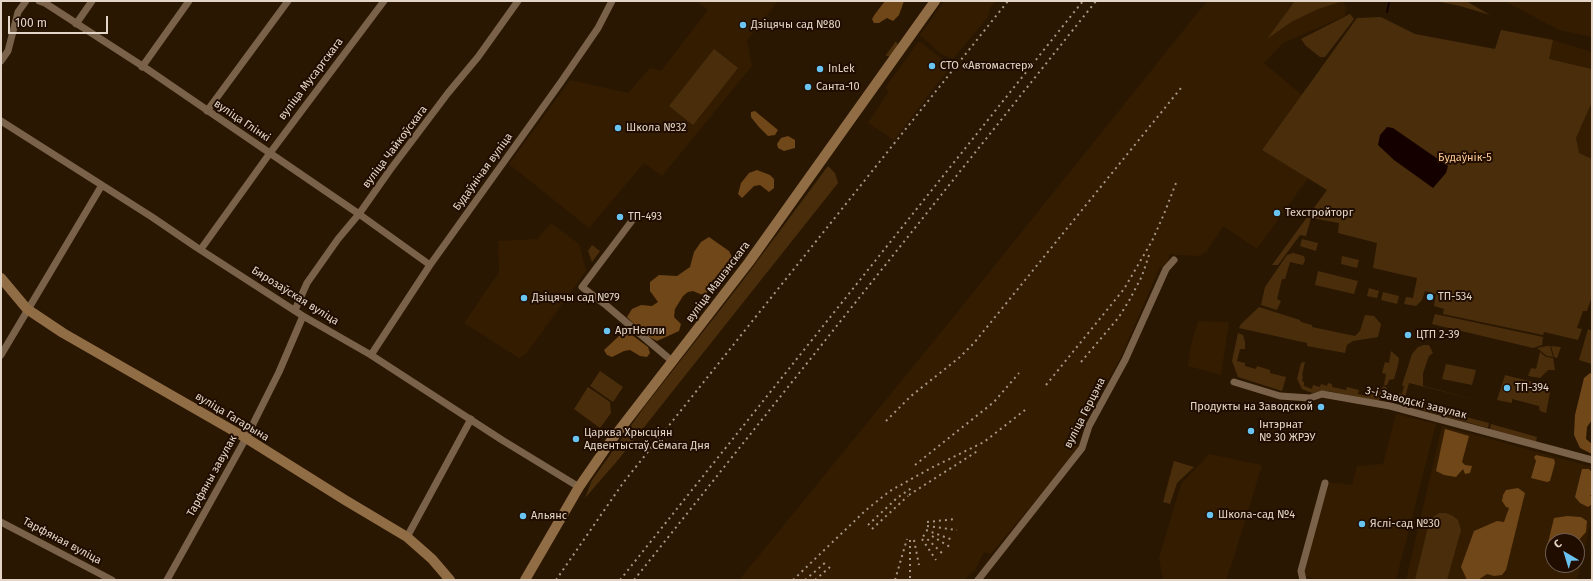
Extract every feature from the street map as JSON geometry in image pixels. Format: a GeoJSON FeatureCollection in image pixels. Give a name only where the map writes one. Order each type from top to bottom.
{"type":"FeatureCollection","features":[{"type":"Feature","properties":{"kind":"main road","name":"вуліца Машэнскага"},"geometry":{"type":"LineString","coordinates":[[524,580],[579,487],[622,425],[749,262],[935,1]]}},
{"type":"Feature","properties":{"kind":"main road","name":"вуліца Гагарына"},"geometry":{"type":"LineString","coordinates":[[1,278],[27,309],[63,333],[246,438],[407,537],[432,559],[450,580]]}},
{"type":"Feature","properties":{"kind":"street"},"geometry":{"type":"LineString","coordinates":[[1,61],[8,51],[18,12],[26,1]]}},
{"type":"Feature","properties":{"kind":"street","name":"вуліца Глінкі"},"geometry":{"type":"LineString","coordinates":[[39,1],[45,3],[147,69],[359,214],[430,265]]}},
{"type":"Feature","properties":{"kind":"street"},"geometry":{"type":"LineString","coordinates":[[76,24],[92,1]]}},
{"type":"Feature","properties":{"kind":"street"},"geometry":{"type":"LineString","coordinates":[[142,67],[189,1]]}},
{"type":"Feature","properties":{"kind":"street"},"geometry":{"type":"LineString","coordinates":[[207,111],[288,1]]}},
{"type":"Feature","properties":{"kind":"street","name":"вуліца Мусаргскага"},"geometry":{"type":"LineString","coordinates":[[201,249],[270,153],[384,1]]}},
{"type":"Feature","properties":{"kind":"street","name":"вуліца Чайкоўскага"},"geometry":{"type":"LineString","coordinates":[[295,310],[307,283],[338,239],[359,214],[390,170],[478,57],[518,1]]}},
{"type":"Feature","properties":{"kind":"street","name":"Будаўнічая вуліца"},"geometry":{"type":"LineString","coordinates":[[371,355],[430,265],[598,28],[612,1]]}},
{"type":"Feature","properties":{"kind":"street","name":"Бярозаўская вуліца"},"geometry":{"type":"LineString","coordinates":[[1,121],[303,316],[371,355],[579,487]]}},
{"type":"Feature","properties":{"kind":"street"},"geometry":{"type":"LineString","coordinates":[[1,355],[102,185]]}},
{"type":"Feature","properties":{"kind":"street"},"geometry":{"type":"LineString","coordinates":[[634,218],[582,287],[672,361]]}},
{"type":"Feature","properties":{"kind":"street","name":"вуліца Герцэна"},"geometry":{"type":"LineString","coordinates":[[978,580],[1082,448],[1089,426],[1125,360],[1166,269],[1174,260]]}},
{"type":"Feature","properties":{"kind":"street","name":"Тарфяны завулак"},"geometry":{"type":"LineString","coordinates":[[167,580],[246,438],[279,372],[303,316]]}},
{"type":"Feature","properties":{"kind":"street","name":"3-і Заводскі завулак"},"geometry":{"type":"LineString","coordinates":[[1234,382],[1280,396],[1310,398],[1322,394],[1390,406],[1592,460]]}},
{"type":"Feature","properties":{"kind":"street"},"geometry":{"type":"LineString","coordinates":[[407,537],[470,419]]}},
{"type":"Feature","properties":{"kind":"street"},"geometry":{"type":"LineString","coordinates":[[1303,580],[1301,571],[1325,483]]}},
{"type":"Feature","properties":{"kind":"street","name":"Тарфяная вуліца"},"geometry":{"type":"LineString","coordinates":[[1,522],[112,580]]}},
{"type":"Feature","properties":{"kind":"shaded area","name":"Школа №32"},"geometry":{"type":"Polygon","coordinates":[[[697,1],[778,1],[747,41],[752,66],[662,176],[644,163],[589,228],[509,164],[570,80],[628,93],[650,68],[661,71],[708,10],[697,1]]]}},
{"type":"Feature","properties":{"kind":"shaded area"},"geometry":{"type":"Polygon","coordinates":[[[885,1],[904,1],[899,15],[893,21],[887,18],[879,23],[874,23],[872,19],[885,1]]]}},
{"type":"Feature","properties":{"kind":"shaded area"},"geometry":{"type":"Polygon","coordinates":[[[944,1],[996,1],[990,8],[988,17],[953,59],[941,54],[920,35],[944,1]]]}},
{"type":"Feature","properties":{"kind":"shaded area"},"geometry":{"type":"Polygon","coordinates":[[[1207,1],[1343,1],[1346,8],[1345,16],[1283,43],[1264,63],[1302,95],[1262,150],[1308,178],[1257,249],[1223,226],[1207,251],[1199,256],[1170,254],[1166,269],[1160,267],[1121,357],[1075,440],[1081,446],[991,554],[984,552],[975,570],[964,580],[739,580],[951,320],[1207,1]]]}},
{"type":"Feature","properties":{"kind":"shaded area"},"geometry":{"type":"Polygon","coordinates":[[[1504,1],[1592,1],[1592,37],[1559,30],[1504,1]]]}},
{"type":"Feature","properties":{"kind":"shaded area"},"geometry":{"type":"Polygon","coordinates":[[[1553,40],[1592,52],[1592,69],[1548,59],[1553,40]]]}},
{"type":"Feature","properties":{"kind":"shaded area"},"geometry":{"type":"Polygon","coordinates":[[[919,41],[951,66],[894,140],[868,123],[889,91],[885,88],[919,41]]]}},
{"type":"Feature","properties":{"kind":"shaded area"},"geometry":{"type":"Polygon","coordinates":[[[1592,102],[1592,159],[1579,153],[1576,138],[1592,102]]]}},
{"type":"Feature","properties":{"kind":"shaded area"},"geometry":{"type":"Polygon","coordinates":[[[755,111],[778,130],[775,135],[768,136],[758,126],[751,117],[751,112],[755,111]]]}},
{"type":"Feature","properties":{"kind":"shaded area"},"geometry":{"type":"Polygon","coordinates":[[[1387,127],[1393,128],[1448,166],[1446,173],[1433,188],[1394,160],[1378,145],[1380,135],[1387,127]]]}},
{"type":"Feature","properties":{"kind":"shaded area"},"geometry":{"type":"Polygon","coordinates":[[[788,136],[795,140],[795,148],[784,151],[778,148],[777,144],[781,138],[788,136]]]}},
{"type":"Feature","properties":{"kind":"shaded area"},"geometry":{"type":"Polygon","coordinates":[[[757,170],[770,175],[774,179],[774,188],[769,192],[760,185],[754,186],[742,198],[738,194],[741,183],[749,173],[757,170]]]}},
{"type":"Feature","properties":{"kind":"shaded area","name":"Дзіцячы сад №79"},"geometry":{"type":"Polygon","coordinates":[[[551,223],[579,244],[586,271],[526,354],[519,358],[464,323],[499,272],[498,241],[537,239],[551,223]]]}},
{"type":"Feature","properties":{"kind":"shaded area"},"geometry":{"type":"Polygon","coordinates":[[[709,237],[729,251],[733,259],[726,269],[712,281],[706,295],[693,291],[688,292],[683,296],[675,309],[674,317],[681,324],[679,331],[657,341],[645,335],[627,317],[632,309],[641,305],[652,306],[658,302],[650,291],[650,282],[659,275],[677,276],[690,267],[694,252],[701,242],[709,237]]]}},
{"type":"Feature","properties":{"kind":"shaded area"},"geometry":{"type":"Polygon","coordinates":[[[1198,321],[1229,322],[1221,375],[1188,366],[1191,345],[1198,321]]]}},
{"type":"Feature","properties":{"kind":"shaded area"},"geometry":{"type":"Polygon","coordinates":[[[628,332],[648,347],[650,353],[647,357],[640,356],[630,350],[624,351],[612,357],[607,355],[604,350],[619,336],[628,332]]]}},
{"type":"Feature","properties":{"kind":"shaded area"},"geometry":{"type":"Polygon","coordinates":[[[1590,373],[1592,374],[1592,420],[1587,427],[1586,439],[1592,444],[1592,454],[1580,448],[1574,435],[1575,415],[1584,378],[1590,373]]]}},
{"type":"Feature","properties":{"kind":"shaded area","name":"Яслі-сад №30"},"geometry":{"type":"Polygon","coordinates":[[[1396,414],[1436,424],[1396,580],[1319,580],[1305,576],[1303,564],[1327,482],[1352,485],[1357,466],[1383,464],[1396,414]]]}},
{"type":"Feature","properties":{"kind":"shaded area"},"geometry":{"type":"Polygon","coordinates":[[[1442,426],[1592,467],[1592,518],[1585,547],[1585,533],[1545,533],[1545,573],[1579,573],[1577,580],[1406,580],[1442,426]]]}},
{"type":"Feature","properties":{"kind":"shaded area"},"geometry":{"type":"Polygon","coordinates":[[[1445,429],[1469,436],[1462,462],[1465,465],[1472,466],[1470,473],[1465,474],[1463,469],[1456,477],[1444,475],[1436,471],[1445,429]]]}},
{"type":"Feature","properties":{"kind":"shaded area","name":"Школа-сад №4"},"geometry":{"type":"Polygon","coordinates":[[[1209,454],[1262,465],[1226,580],[1163,580],[1159,558],[1181,484],[1209,454]]]}},
{"type":"Feature","properties":{"kind":"shaded area"},"geometry":{"type":"Polygon","coordinates":[[[1536,455],[1554,459],[1555,463],[1550,481],[1547,482],[1531,478],[1536,461],[1534,457],[1536,455]]]}},
{"type":"Feature","properties":{"kind":"shaded area"},"geometry":{"type":"Polygon","coordinates":[[[1582,469],[1589,469],[1592,472],[1592,493],[1590,496],[1592,496],[1592,504],[1588,507],[1580,503],[1575,497],[1582,469]]]}},
{"type":"Feature","properties":{"kind":"shaded area"},"geometry":{"type":"Polygon","coordinates":[[[1518,488],[1525,493],[1506,570],[1502,575],[1494,576],[1487,574],[1478,580],[1467,580],[1461,567],[1474,531],[1497,521],[1504,522],[1509,508],[1506,507],[1502,501],[1503,495],[1506,490],[1518,488]]]}},
{"type":"Feature","properties":{"kind":"shaded area"},"geometry":{"type":"Polygon","coordinates":[[[1567,516],[1581,517],[1587,521],[1586,532],[1550,533],[1554,518],[1567,516]]]}},
{"type":"Feature","properties":{"kind":"green space"},"geometry":{"type":"Polygon","coordinates":[[[1295,1],[1343,1],[1318,9],[1291,22],[1267,39],[1295,1]]]}},
{"type":"Feature","properties":{"kind":"green space"},"geometry":{"type":"Polygon","coordinates":[[[1436,1],[1466,1],[1490,15],[1460,6],[1436,1]]]}},
{"type":"Feature","properties":{"kind":"green space"},"geometry":{"type":"Polygon","coordinates":[[[1350,14],[1354,19],[1325,57],[1320,57],[1306,46],[1301,39],[1350,14]]]}},
{"type":"Feature","properties":{"kind":"green space","name":"Будаўнік-5"},"geometry":{"type":"Polygon","coordinates":[[[1381,17],[1415,34],[1495,49],[1501,30],[1553,40],[1549,59],[1592,69],[1592,102],[1576,138],[1579,153],[1592,159],[1592,296],[1587,311],[1583,311],[1577,328],[1582,329],[1578,340],[1544,332],[1543,335],[1443,314],[1444,309],[1434,306],[1436,294],[1425,291],[1422,300],[1416,306],[1404,304],[1406,297],[1413,298],[1417,278],[1373,268],[1377,243],[1338,233],[1339,223],[1311,218],[1306,236],[1300,235],[1278,265],[1272,265],[1327,190],[1262,150],[1357,18],[1381,17]]]}},
{"type":"Feature","properties":{"kind":"green space"},"geometry":{"type":"Polygon","coordinates":[[[896,41],[898,45],[891,56],[886,56],[886,55],[896,41]]]}},
{"type":"Feature","properties":{"kind":"green space"},"geometry":{"type":"Polygon","coordinates":[[[714,49],[738,68],[693,125],[669,106],[714,49]]]}},
{"type":"Feature","properties":{"kind":"green space"},"geometry":{"type":"Polygon","coordinates":[[[828,166],[835,173],[838,183],[618,460],[585,498],[592,480],[645,406],[738,287],[828,166]]]}},
{"type":"Feature","properties":{"kind":"green space"},"geometry":{"type":"Polygon","coordinates":[[[1302,239],[1318,243],[1316,251],[1300,246],[1302,239]]]}},
{"type":"Feature","properties":{"kind":"green space"},"geometry":{"type":"Polygon","coordinates":[[[592,245],[600,251],[592,262],[588,251],[592,245]]]}},
{"type":"Feature","properties":{"kind":"green space"},"geometry":{"type":"Polygon","coordinates":[[[1293,253],[1304,256],[1305,260],[1303,265],[1290,262],[1285,279],[1282,279],[1277,299],[1281,301],[1277,310],[1261,305],[1265,287],[1287,255],[1293,253]]]}},
{"type":"Feature","properties":{"kind":"green space"},"geometry":{"type":"Polygon","coordinates":[[[1342,256],[1359,260],[1357,268],[1341,264],[1342,256]]]}},
{"type":"Feature","properties":{"kind":"green space"},"geometry":{"type":"Polygon","coordinates":[[[1318,271],[1358,281],[1354,294],[1315,285],[1318,271]]]}},
{"type":"Feature","properties":{"kind":"green space"},"geometry":{"type":"Polygon","coordinates":[[[1369,288],[1379,291],[1377,298],[1367,296],[1369,288]]]}},
{"type":"Feature","properties":{"kind":"green space"},"geometry":{"type":"Polygon","coordinates":[[[1383,292],[1399,296],[1397,304],[1381,300],[1383,292]]]}},
{"type":"Feature","properties":{"kind":"green space"},"geometry":{"type":"Polygon","coordinates":[[[1259,307],[1300,320],[1301,322],[1312,325],[1312,327],[1355,336],[1360,331],[1365,315],[1374,316],[1381,324],[1378,337],[1353,341],[1347,345],[1345,353],[1307,346],[1307,343],[1239,328],[1241,324],[1259,307]]]}},
{"type":"Feature","properties":{"kind":"green space"},"geometry":{"type":"Polygon","coordinates":[[[1435,314],[1543,337],[1542,345],[1533,348],[1432,324],[1435,314]]]}},
{"type":"Feature","properties":{"kind":"green space"},"geometry":{"type":"Polygon","coordinates":[[[1588,329],[1592,331],[1592,364],[1579,360],[1588,329]]]}},
{"type":"Feature","properties":{"kind":"green space"},"geometry":{"type":"Polygon","coordinates":[[[1238,333],[1243,335],[1245,349],[1240,349],[1237,361],[1245,363],[1245,366],[1256,369],[1257,366],[1270,370],[1270,373],[1286,377],[1282,391],[1238,377],[1232,361],[1238,333]]]}},
{"type":"Feature","properties":{"kind":"green space"},"geometry":{"type":"Polygon","coordinates":[[[1429,345],[1433,353],[1429,356],[1423,373],[1423,386],[1493,404],[1409,383],[1404,401],[1489,423],[1488,428],[1400,404],[1398,400],[1399,393],[1402,394],[1404,386],[1402,385],[1412,354],[1418,347],[1429,345]]]}},
{"type":"Feature","properties":{"kind":"green space"},"geometry":{"type":"Polygon","coordinates":[[[1550,346],[1553,357],[1547,356],[1537,348],[1550,346]]]}},
{"type":"Feature","properties":{"kind":"green space"},"geometry":{"type":"Polygon","coordinates":[[[1551,346],[1561,347],[1557,358],[1554,357],[1551,346]]]}},
{"type":"Feature","properties":{"kind":"green space"},"geometry":{"type":"Polygon","coordinates":[[[1391,351],[1399,358],[1398,365],[1394,379],[1389,380],[1387,385],[1384,385],[1386,374],[1382,373],[1385,362],[1389,363],[1391,351]]]}},
{"type":"Feature","properties":{"kind":"green space"},"geometry":{"type":"Polygon","coordinates":[[[1540,352],[1546,357],[1553,358],[1555,370],[1548,370],[1540,378],[1528,376],[1531,368],[1536,369],[1540,352]]]}},
{"type":"Feature","properties":{"kind":"green space"},"geometry":{"type":"Polygon","coordinates":[[[1305,362],[1302,381],[1304,382],[1304,386],[1312,389],[1313,385],[1320,387],[1321,384],[1327,386],[1328,383],[1332,384],[1332,387],[1346,390],[1347,387],[1359,390],[1358,394],[1367,396],[1369,393],[1375,394],[1384,386],[1387,388],[1387,391],[1378,401],[1328,391],[1312,393],[1302,389],[1297,379],[1301,363],[1305,362]]]}},
{"type":"Feature","properties":{"kind":"green space"},"geometry":{"type":"Polygon","coordinates":[[[1446,364],[1476,370],[1472,385],[1442,379],[1446,364]]]}},
{"type":"Feature","properties":{"kind":"green space"},"geometry":{"type":"Polygon","coordinates":[[[600,371],[623,387],[613,402],[590,386],[600,371]]]}},
{"type":"Feature","properties":{"kind":"green space"},"geometry":{"type":"Polygon","coordinates":[[[1505,375],[1541,384],[1550,392],[1546,413],[1540,411],[1539,406],[1512,399],[1512,403],[1497,400],[1505,375]]]}},
{"type":"Feature","properties":{"kind":"green space"},"geometry":{"type":"Polygon","coordinates":[[[588,387],[610,402],[611,413],[600,428],[574,409],[588,387]]]}},
{"type":"Feature","properties":{"kind":"green space"},"geometry":{"type":"Polygon","coordinates":[[[1491,424],[1537,437],[1536,442],[1490,429],[1491,424]]]}},
{"type":"Feature","properties":{"kind":"green space"},"geometry":{"type":"Polygon","coordinates":[[[1174,461],[1194,467],[1177,483],[1170,504],[1163,502],[1174,461]]]}},
{"type":"Feature","properties":{"kind":"green space"},"geometry":{"type":"Polygon","coordinates":[[[1439,513],[1446,513],[1453,516],[1458,520],[1461,530],[1447,580],[1415,580],[1429,523],[1432,518],[1439,513]]]}},
{"type":"Feature","properties":{"kind":"waterway"},"geometry":{"type":"LineString","coordinates":[[1387,12],[1389,3]]}},
{"type":"Feature","properties":{"kind":"railway"},"geometry":{"type":"LineString","coordinates":[[556,580],[623,483],[1008,1]]}},
{"type":"Feature","properties":{"kind":"railway"},"geometry":{"type":"LineString","coordinates":[[620,580],[1083,1]]}},
{"type":"Feature","properties":{"kind":"railway"},"geometry":{"type":"LineString","coordinates":[[634,580],[1096,1]]}},
{"type":"Feature","properties":{"kind":"railway"},"geometry":{"type":"LineString","coordinates":[[886,421],[911,396],[960,357],[974,343],[1181,88]]}},
{"type":"Feature","properties":{"kind":"railway"},"geometry":{"type":"LineString","coordinates":[[1046,385],[1124,289],[1152,241],[1176,183]]}},
{"type":"Feature","properties":{"kind":"railway"},"geometry":{"type":"LineString","coordinates":[[1081,362],[1119,317],[1142,276],[1149,255]]}},
{"type":"Feature","properties":{"kind":"railway"},"geometry":{"type":"LineString","coordinates":[[915,465],[994,402],[1019,373]]}},
{"type":"Feature","properties":{"kind":"railway"},"geometry":{"type":"LineString","coordinates":[[793,580],[866,510],[890,491],[931,468],[984,442],[1025,410]]}},
{"type":"Feature","properties":{"kind":"railway"},"geometry":{"type":"LineString","coordinates":[[909,495],[979,450]]}},
{"type":"Feature","properties":{"kind":"railway"},"geometry":{"type":"LineString","coordinates":[[868,525],[897,498],[913,487]]}},
{"type":"Feature","properties":{"kind":"railway"},"geometry":{"type":"LineString","coordinates":[[872,529],[908,496]]}},
{"type":"Feature","properties":{"kind":"railway"},"geometry":{"type":"LineString","coordinates":[[927,522],[956,519]]}},
{"type":"Feature","properties":{"kind":"railway"},"geometry":{"type":"LineString","coordinates":[[927,526],[957,530]]}},
{"type":"Feature","properties":{"kind":"railway"},"geometry":{"type":"LineString","coordinates":[[926,530],[953,540]]}},
{"type":"Feature","properties":{"kind":"railway"},"geometry":{"type":"LineString","coordinates":[[923,535],[943,554]]}},
{"type":"Feature","properties":{"kind":"railway"},"geometry":{"type":"LineString","coordinates":[[932,536],[950,547]]}},
{"type":"Feature","properties":{"kind":"railway"},"geometry":{"type":"LineString","coordinates":[[895,580],[907,539]]}},
{"type":"Feature","properties":{"kind":"railway"},"geometry":{"type":"LineString","coordinates":[[922,539],[936,560]]}},
{"type":"Feature","properties":{"kind":"railway"},"geometry":{"type":"LineString","coordinates":[[910,540],[910,580]]}},
{"type":"Feature","properties":{"kind":"railway"},"geometry":{"type":"LineString","coordinates":[[914,540],[919,565]]}},
{"type":"Feature","properties":{"kind":"railway"},"geometry":{"type":"LineString","coordinates":[[805,580],[826,562]]}},
{"type":"Feature","properties":{"kind":"railway"},"geometry":{"type":"LineString","coordinates":[[815,580],[830,567]]}},
{"type":"Feature","properties":{"kind":"place","name":"Дзіцячы сад №80"},"geometry":{"type":"Point","coordinates":[743,25]}},
{"type":"Feature","properties":{"kind":"place","name":"СТО «Автомастер»"},"geometry":{"type":"Point","coordinates":[932,66]}},
{"type":"Feature","properties":{"kind":"place","name":"InLek"},"geometry":{"type":"Point","coordinates":[820,69]}},
{"type":"Feature","properties":{"kind":"place","name":"Санта-10"},"geometry":{"type":"Point","coordinates":[808,87]}},
{"type":"Feature","properties":{"kind":"place","name":"Школа №32"},"geometry":{"type":"Point","coordinates":[618,128]}},
{"type":"Feature","properties":{"kind":"place","name":"Техстройторг"},"geometry":{"type":"Point","coordinates":[1277,213]}},
{"type":"Feature","properties":{"kind":"place","name":"ТП-493"},"geometry":{"type":"Point","coordinates":[620,217]}},
{"type":"Feature","properties":{"kind":"place","name":"ТП-534"},"geometry":{"type":"Point","coordinates":[1430,297]}},
{"type":"Feature","properties":{"kind":"place","name":"Дзіцячы сад №79"},"geometry":{"type":"Point","coordinates":[524,298]}},
{"type":"Feature","properties":{"kind":"place","name":"АртНелли"},"geometry":{"type":"Point","coordinates":[607,331]}},
{"type":"Feature","properties":{"kind":"place","name":"ЦТП 2-39"},"geometry":{"type":"Point","coordinates":[1408,335]}},
{"type":"Feature","properties":{"kind":"place","name":"ТП-394"},"geometry":{"type":"Point","coordinates":[1507,388]}},
{"type":"Feature","properties":{"kind":"place","name":"Продукты на Заводской"},"geometry":{"type":"Point","coordinates":[1321,407]}},
{"type":"Feature","properties":{"kind":"place","name":"Інтэрнат № 30 ЖРЭУ"},"geometry":{"type":"Point","coordinates":[1251,431]}},
{"type":"Feature","properties":{"kind":"place","name":"Царква Хрысціян Адвентыстаў Сёмага Дня"},"geometry":{"type":"Point","coordinates":[576,439]}},
{"type":"Feature","properties":{"kind":"place","name":"Школа-сад №4"},"geometry":{"type":"Point","coordinates":[1210,515]}},
{"type":"Feature","properties":{"kind":"place","name":"Альянс"},"geometry":{"type":"Point","coordinates":[523,516]}},
{"type":"Feature","properties":{"kind":"place","name":"Яслі-сад №30"},"geometry":{"type":"Point","coordinates":[1362,524]}}]}
